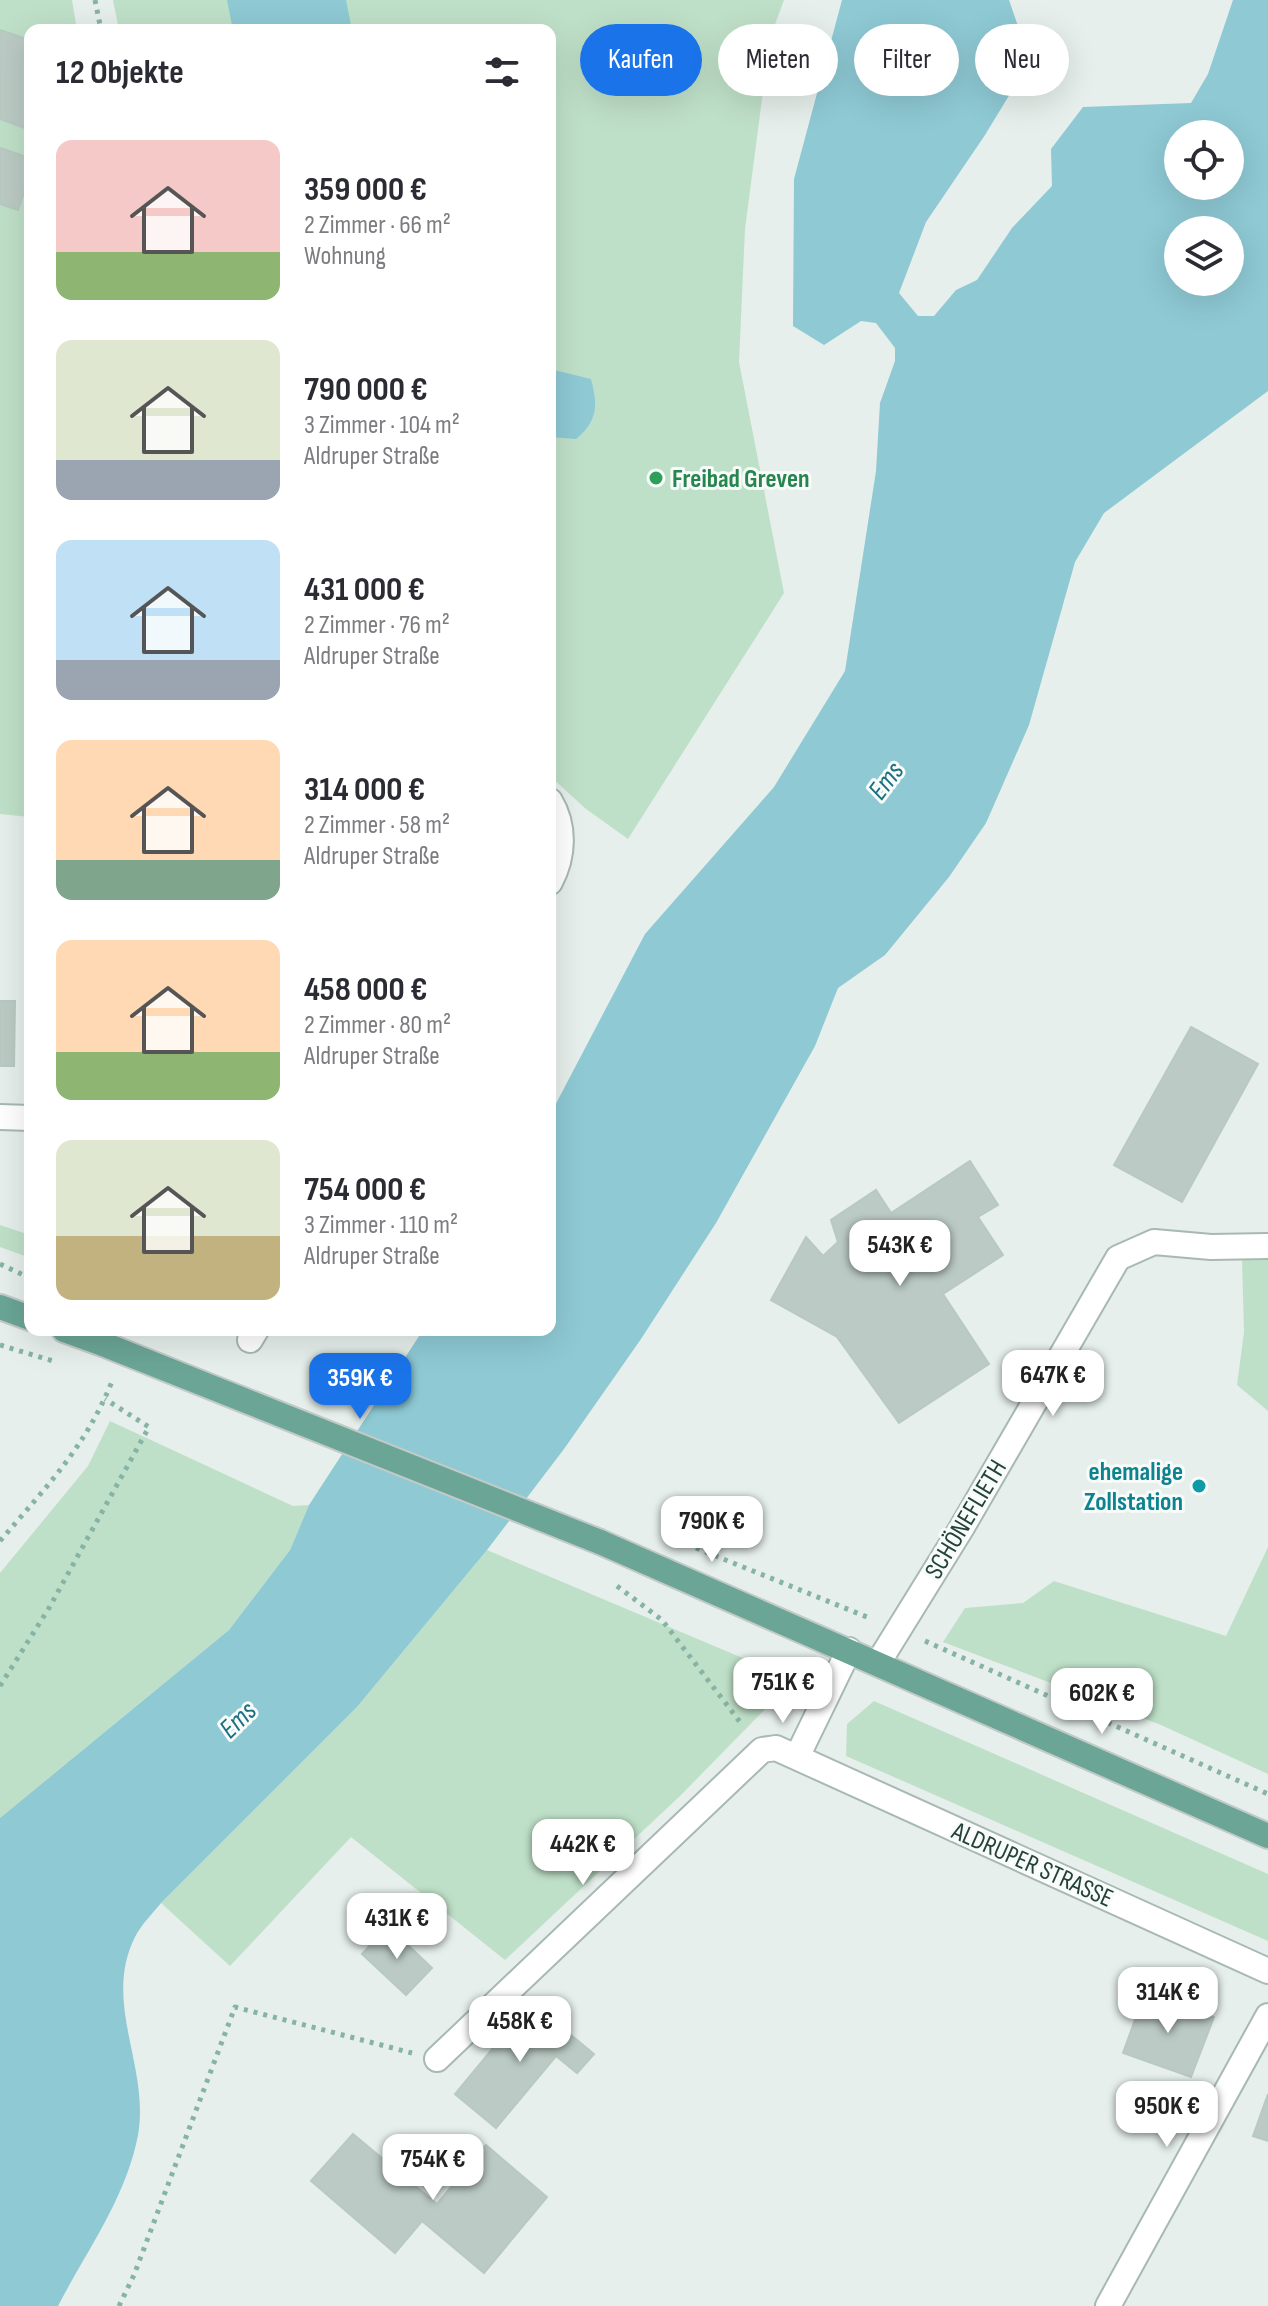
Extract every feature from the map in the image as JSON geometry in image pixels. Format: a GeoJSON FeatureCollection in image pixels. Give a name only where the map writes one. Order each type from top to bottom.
{"type":"FeatureCollection","features":[{"type":"Feature","properties":{"kind":"main road"},"geometry":{"type":"LineString","coordinates":[[0,1307],[24,1316]]}},
{"type":"Feature","properties":{"kind":"main road"},"geometry":{"type":"LineString","coordinates":[[81,1336],[600,1542],[1268,1836]]}},
{"type":"Feature","properties":{"kind":"street"},"geometry":{"type":"LineString","coordinates":[[556,811],[561,819],[559,866],[556,871]]}},
{"type":"Feature","properties":{"kind":"street"},"geometry":{"type":"LineString","coordinates":[[0,1117],[24,1118]]}},
{"type":"Feature","properties":{"kind":"street","name":"SCHÖNEFLIETH"},"geometry":{"type":"LineString","coordinates":[[878,1663],[961,1529],[1118,1258],[1154,1242],[1211,1247],[1268,1246]]}},
{"type":"Feature","properties":{"kind":"street"},"geometry":{"type":"LineString","coordinates":[[797,1757],[849,1650]]}},
{"type":"Feature","properties":{"kind":"street","name":"ALDRUPER STRASSE"},"geometry":{"type":"LineString","coordinates":[[762,1750],[776,1748],[797,1757],[1268,1971]]}},
{"type":"Feature","properties":{"kind":"street"},"geometry":{"type":"LineString","coordinates":[[437,2059],[762,1750]]}},
{"type":"Feature","properties":{"kind":"street"},"geometry":{"type":"LineString","coordinates":[[1108,2306],[1268,2016]]}},
{"type":"Feature","properties":{"kind":"path"},"geometry":{"type":"LineString","coordinates":[[95,0],[100,24]]}},
{"type":"Feature","properties":{"kind":"path"},"geometry":{"type":"LineString","coordinates":[[0,1264],[24,1275]]}},
{"type":"Feature","properties":{"kind":"path"},"geometry":{"type":"LineString","coordinates":[[0,1345],[60,1363]]}},
{"type":"Feature","properties":{"kind":"path"},"geometry":{"type":"LineString","coordinates":[[0,1541],[64,1469],[90,1430],[116,1371]]}},
{"type":"Feature","properties":{"kind":"path"},"geometry":{"type":"LineString","coordinates":[[0,1686],[56,1595],[149,1427],[105,1399]]}},
{"type":"Feature","properties":{"kind":"path"},"geometry":{"type":"LineString","coordinates":[[685,1543],[897,1628],[1268,1794]]}},
{"type":"Feature","properties":{"kind":"path"},"geometry":{"type":"LineString","coordinates":[[610,1582],[662,1620],[762,1750]]}},
{"type":"Feature","properties":{"kind":"path"},"geometry":{"type":"LineString","coordinates":[[119,2306],[134,2275],[235,2007],[437,2059]]}},
{"type":"Feature","properties":{"kind":"green space"},"geometry":{"type":"Polygon","coordinates":[[[0,0],[72,0],[76,24],[24,24],[24,816],[0,814],[0,0]]]}},
{"type":"Feature","properties":{"kind":"green space","name":"Freibad Greven"},"geometry":{"type":"Polygon","coordinates":[[[113,0],[784,0],[775,24],[718,24],[718,96],[762,96],[745,229],[739,362],[784,593],[628,839],[586,809],[556,782],[556,24],[118,24],[113,0]]]}},
{"type":"Feature","properties":{"kind":"green space"},"geometry":{"type":"Polygon","coordinates":[[[0,1225],[24,1233],[24,1256],[0,1247],[0,1225]]]}},
{"type":"Feature","properties":{"kind":"green space"},"geometry":{"type":"Polygon","coordinates":[[[1242,1259],[1268,1260],[1268,1411],[1237,1385],[1244,1332],[1242,1259]]]}},
{"type":"Feature","properties":{"kind":"green space"},"geometry":{"type":"Polygon","coordinates":[[[110,1421],[293,1506],[309,1505],[290,1550],[229,1630],[0,1818],[0,1573],[88,1466],[110,1421]]]}},
{"type":"Feature","properties":{"kind":"green space"},"geometry":{"type":"Polygon","coordinates":[[[1268,1547],[1268,1774],[1161,1725],[943,1642],[965,1608],[1023,1603],[1054,1581],[1226,1636],[1268,1547]]]}},
{"type":"Feature","properties":{"kind":"green space"},"geometry":{"type":"Polygon","coordinates":[[[487,1550],[778,1673],[778,1696],[680,1796],[505,1960],[351,1837],[230,1966],[161,1903],[357,1707],[487,1550]]]}},
{"type":"Feature","properties":{"kind":"green space"},"geometry":{"type":"Polygon","coordinates":[[[874,1701],[1268,1874],[1268,1941],[846,1756],[847,1724],[874,1701]]]}},
{"type":"Feature","properties":{"kind":"water"},"geometry":{"type":"Polygon","coordinates":[[[227,0],[346,0],[351,24],[232,24],[227,0]]]}},
{"type":"Feature","properties":{"kind":"water","name":"Ems"},"geometry":{"type":"Polygon","coordinates":[[[842,0],[1009,0],[1017,24],[975,24],[975,96],[1009,96],[926,222],[899,293],[918,316],[934,316],[956,290],[977,280],[1012,228],[1052,186],[1051,149],[1083,107],[1191,103],[1208,74],[1233,0],[1268,0],[1268,391],[1104,513],[1075,562],[1029,725],[986,823],[949,877],[885,955],[838,988],[815,1046],[716,1223],[641,1339],[564,1449],[487,1550],[357,1707],[161,1903],[140,1928],[126,1962],[123,1986],[140,2109],[138,2135],[125,2180],[58,2306],[0,2306],[0,1818],[229,1630],[290,1550],[309,1505],[419,1336],[556,1336],[556,1104],[645,934],[774,787],[845,671],[876,471],[880,403],[895,361],[895,348],[876,323],[861,321],[824,345],[793,326],[794,179],[816,96],[838,96],[838,24],[836,24],[842,0]]]}},
{"type":"Feature","properties":{"kind":"water"},"geometry":{"type":"Polygon","coordinates":[[[556,370],[591,379],[594,412],[589,426],[576,439],[556,437],[556,370]]]}},
{"type":"Feature","properties":{"kind":"building"},"geometry":{"type":"Polygon","coordinates":[[[0,30],[24,38],[24,128],[0,119],[0,30]]]}},
{"type":"Feature","properties":{"kind":"building"},"geometry":{"type":"Polygon","coordinates":[[[0,148],[24,156],[24,192],[18,210],[0,204],[0,148]]]}},
{"type":"Feature","properties":{"kind":"building"},"geometry":{"type":"Polygon","coordinates":[[[0,1001],[15,1001],[14,1066],[0,1066],[0,1001]]]}},
{"type":"Feature","properties":{"kind":"building"},"geometry":{"type":"Polygon","coordinates":[[[1191,1027],[1258,1064],[1182,1202],[1114,1165],[1191,1027]]]}},
{"type":"Feature","properties":{"kind":"building"},"geometry":{"type":"Polygon","coordinates":[[[970,1161],[998,1205],[978,1217],[1003,1255],[943,1294],[989,1364],[899,1423],[837,1337],[771,1300],[806,1237],[823,1256],[838,1242],[831,1220],[876,1190],[891,1213],[970,1161]]]}},
{"type":"Feature","properties":{"kind":"building"},"geometry":{"type":"Polygon","coordinates":[[[388,1926],[432,1968],[406,1995],[362,1954],[388,1926]]]}},
{"type":"Feature","properties":{"kind":"building"},"geometry":{"type":"Polygon","coordinates":[[[1145,1992],[1214,2017],[1191,2077],[1123,2053],[1145,1992]]]}},
{"type":"Feature","properties":{"kind":"building"},"geometry":{"type":"Polygon","coordinates":[[[531,2002],[594,2054],[577,2073],[556,2056],[496,2128],[455,2094],[531,2002]]]}},
{"type":"Feature","properties":{"kind":"building"},"geometry":{"type":"Polygon","coordinates":[[[1268,2094],[1268,2141],[1253,2136],[1268,2094]]]}},
{"type":"Feature","properties":{"kind":"building"},"geometry":{"type":"Polygon","coordinates":[[[353,2134],[437,2204],[486,2145],[547,2197],[484,2273],[422,2221],[395,2253],[311,2181],[353,2134]]]}},
{"type":"Feature","properties":{"kind":"place","name":"Freibad Greven"},"geometry":{"type":"Point","coordinates":[656,478]}},
{"type":"Feature","properties":{"kind":"place","name":"ehemalige Zollstation"},"geometry":{"type":"Point","coordinates":[1199,1486]}}]}
